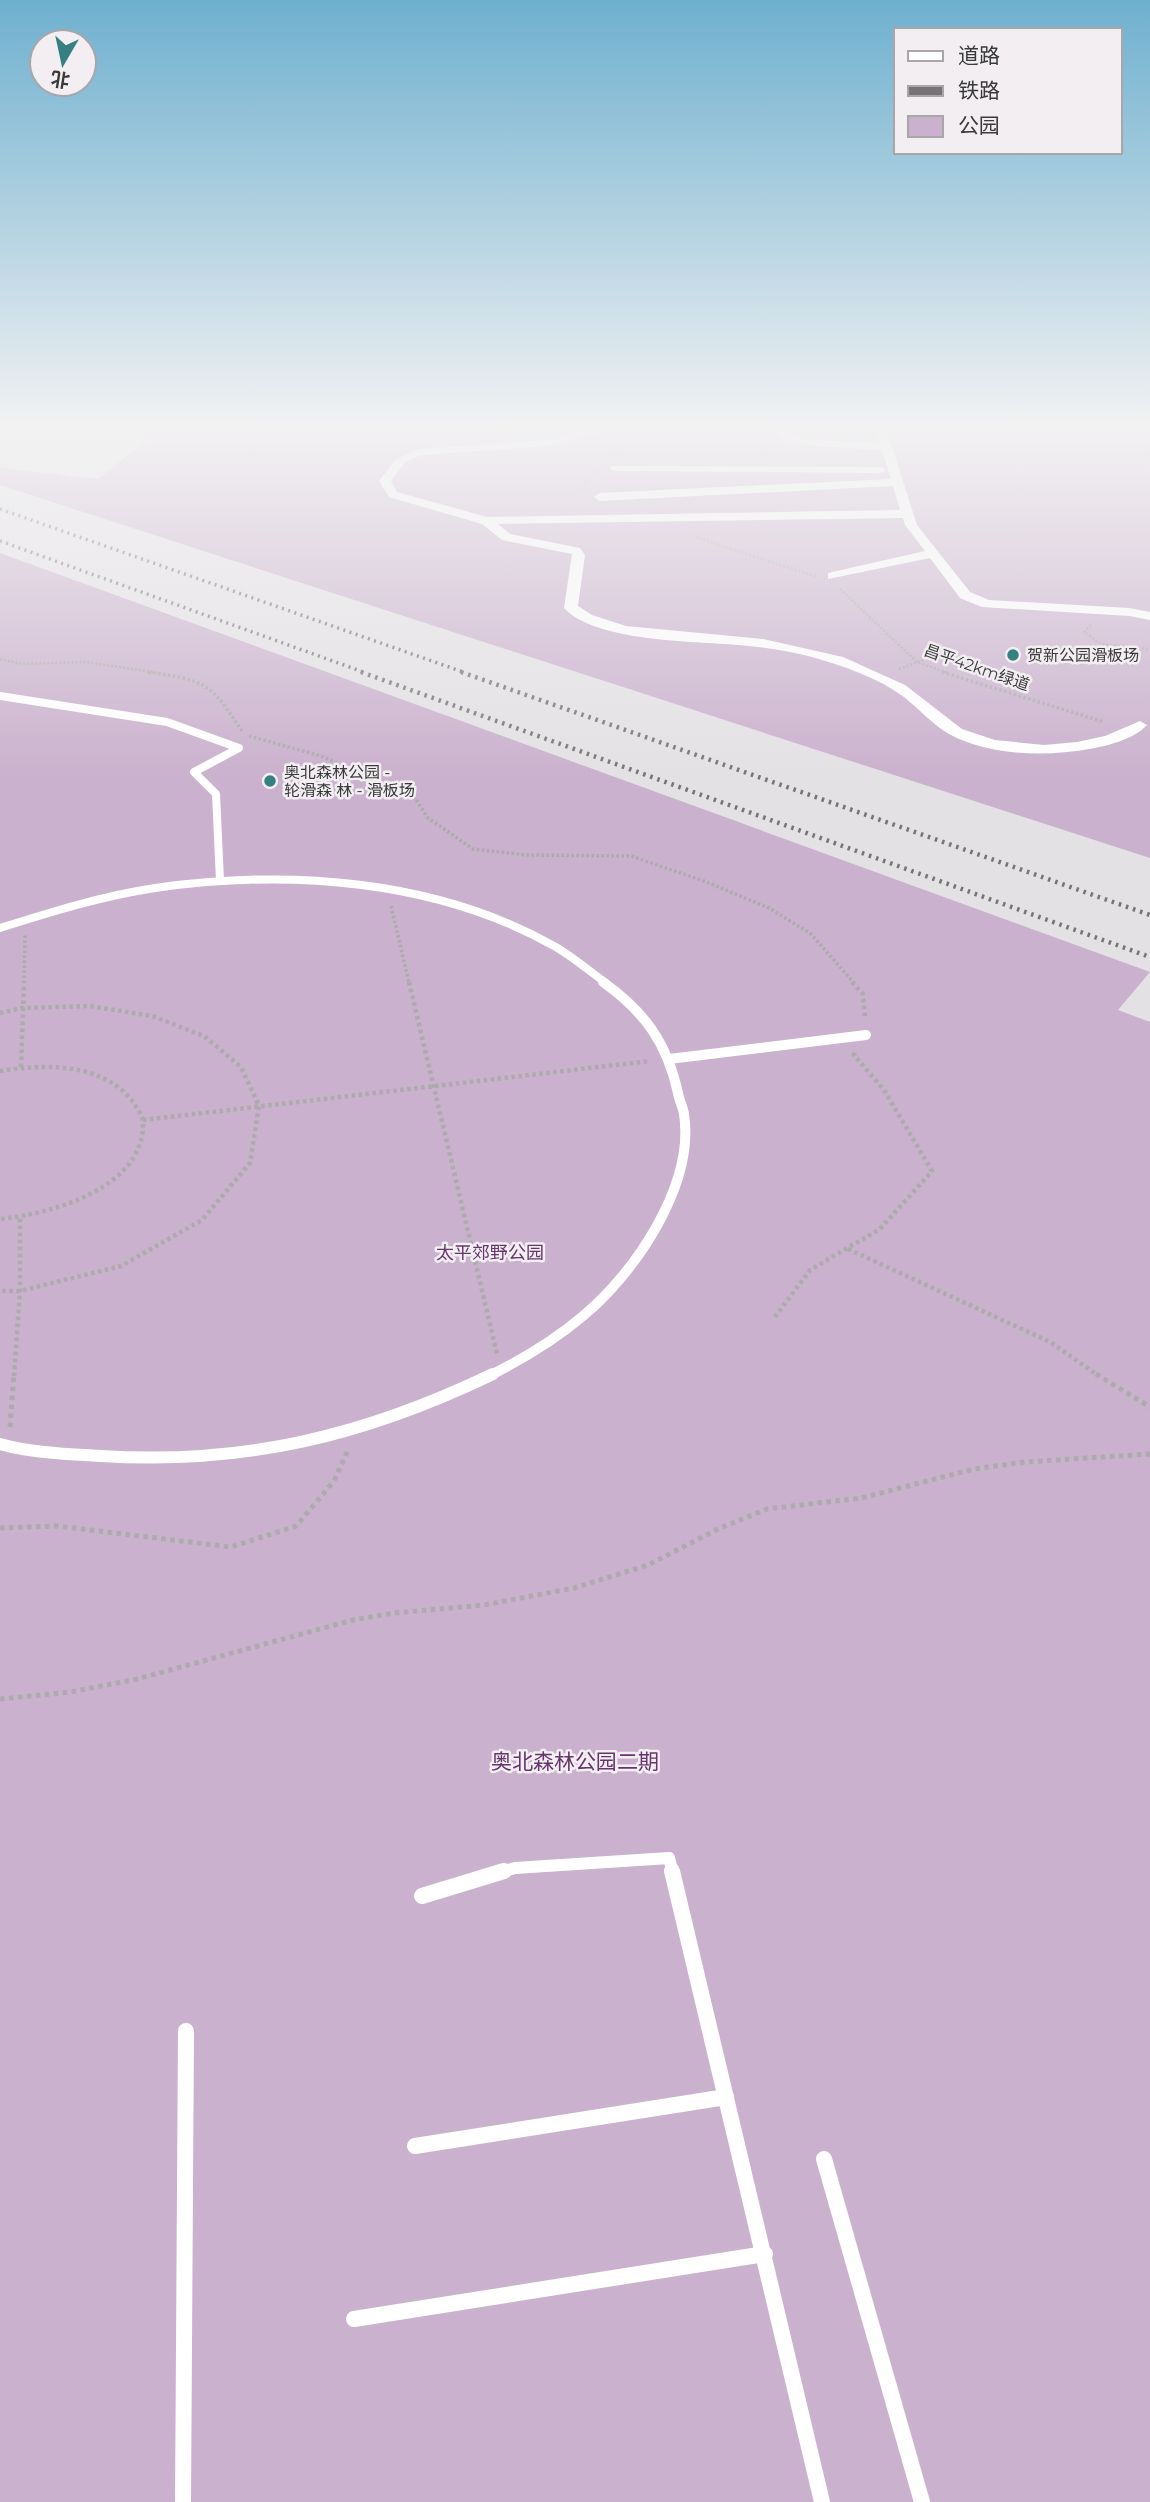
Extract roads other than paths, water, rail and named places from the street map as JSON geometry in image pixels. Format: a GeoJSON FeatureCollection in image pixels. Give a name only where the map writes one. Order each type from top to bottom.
{"type":"FeatureCollection","features":[{"type":"Feature","properties":{"kind":"street"},"geometry":{"type":"LineString","coordinates":[[545,545],[576,551],[579,555],[571,608],[580,615],[602,623],[659,635],[753,643],[837,659],[899,688],[951,728],[976,740],[1010,747],[1046,749],[1110,740],[1136,728]]}},
{"type":"Feature","properties":{"kind":"street"},"geometry":{"type":"LineString","coordinates":[[924,545],[965,595],[986,604],[1129,612],[1150,616]]}},
{"type":"Feature","properties":{"kind":"street"},"geometry":{"type":"LineString","coordinates":[[831,580],[930,554]]}},
{"type":"Feature","properties":{"kind":"lane"},"geometry":{"type":"LineString","coordinates":[[0,695],[26,702],[167,722],[239,748],[194,772],[216,794],[220,881]]}},
{"type":"Feature","properties":{"kind":"lane"},"geometry":{"type":"LineString","coordinates":[[0,928],[121,894],[220,881],[318,881],[386,888],[462,905],[531,932],[590,966],[637,1009],[670,1059],[685,1119],[677,1184],[644,1250],[585,1315],[501,1373],[433,1405],[357,1430],[241,1454],[122,1459],[5,1445]]}},
{"type":"Feature","properties":{"kind":"lane"},"geometry":{"type":"LineString","coordinates":[[670,1059],[866,1035]]}},
{"type":"Feature","properties":{"kind":"lane"},"geometry":{"type":"LineString","coordinates":[[422,1896],[515,1868],[669,1858],[822,2502]]}},
{"type":"Feature","properties":{"kind":"lane"},"geometry":{"type":"LineString","coordinates":[[183,2502],[186,2031]]}},
{"type":"Feature","properties":{"kind":"lane"},"geometry":{"type":"LineString","coordinates":[[415,2146],[726,2097]]}},
{"type":"Feature","properties":{"kind":"lane"},"geometry":{"type":"LineString","coordinates":[[824,2159],[922,2502]]}},
{"type":"Feature","properties":{"kind":"lane"},"geometry":{"type":"LineString","coordinates":[[354,2319],[765,2254]]}},
{"type":"Feature","properties":{"kind":"railway"},"geometry":{"type":"LineString","coordinates":[[10,545],[366,673]]}},
{"type":"Feature","properties":{"kind":"railway"},"geometry":{"type":"LineString","coordinates":[[102,545],[466,673]]}},
{"type":"Feature","properties":{"kind":"railway"},"geometry":{"type":"LineString","coordinates":[[361,672],[1150,957]]}},
{"type":"Feature","properties":{"kind":"railway"},"geometry":{"type":"LineString","coordinates":[[461,672],[1150,915]]}},
{"type":"Feature","properties":{"kind":"place","name":"贺新公园滑板场"},"geometry":{"type":"Point","coordinates":[1013,655]}},
{"type":"Feature","properties":{"kind":"place","name":"奥北森林公园 - 轮滑森 林 - 滑板场"},"geometry":{"type":"Point","coordinates":[270,781]}},
{"type":"Feature","properties":{"kind":"park label","name":"太平郊野公园"},"geometry":{"type":"Point","coordinates":[490,1253]}},
{"type":"Feature","properties":{"kind":"park label","name":"奥北森林公园二期"},"geometry":{"type":"Point","coordinates":[575,1762]}}]}
